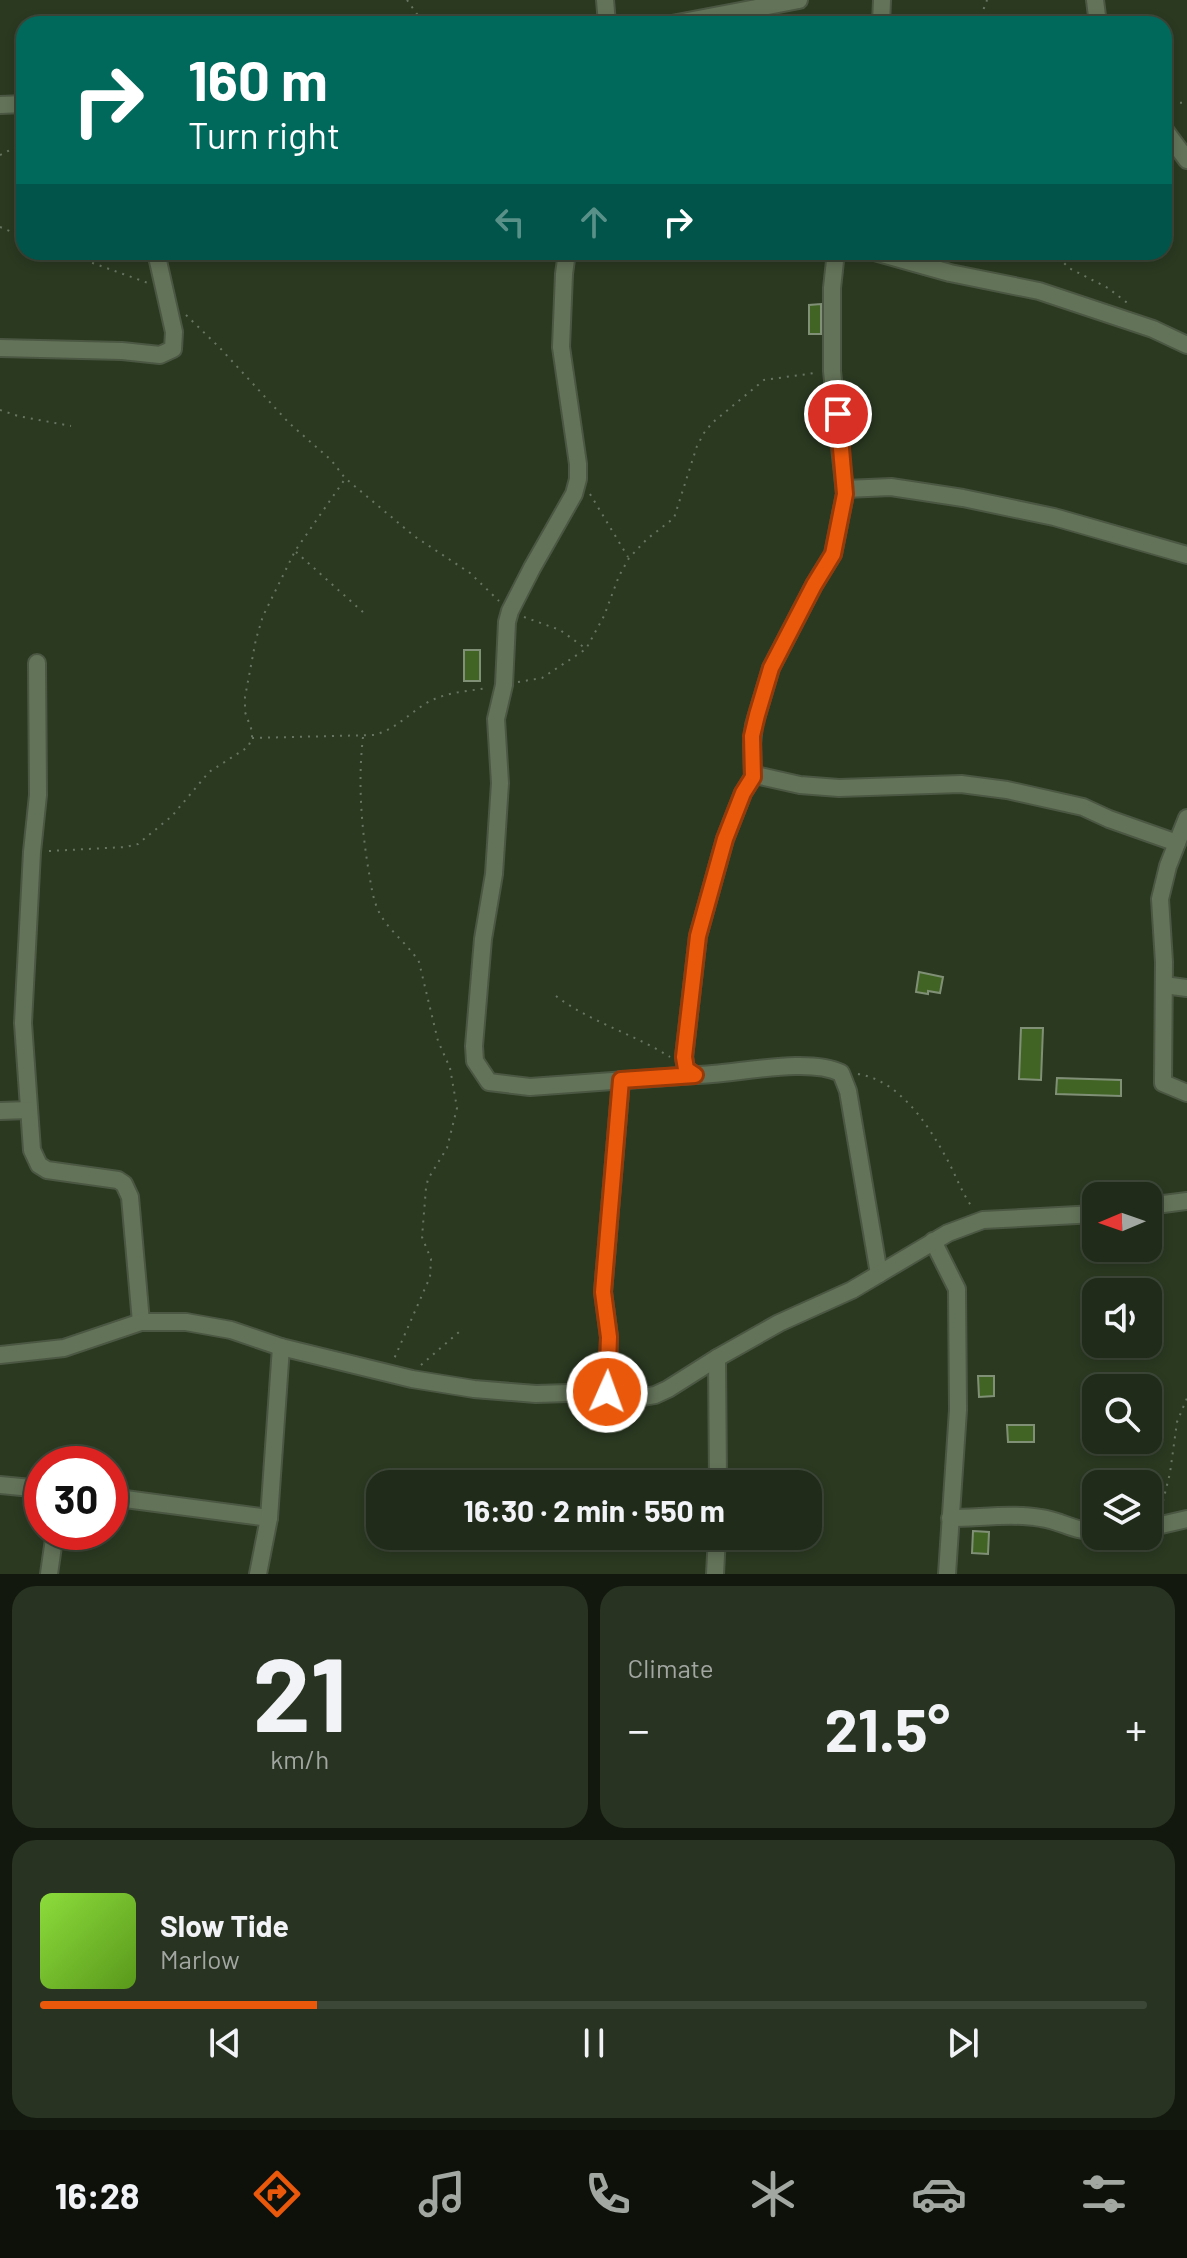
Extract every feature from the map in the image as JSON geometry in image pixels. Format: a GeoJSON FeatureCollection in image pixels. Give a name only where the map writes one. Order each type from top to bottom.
{"type":"FeatureCollection","features":[{"type":"Feature","properties":{"kind":"street"},"geometry":{"type":"LineString","coordinates":[[714,16],[799,0]]}},
{"type":"Feature","properties":{"kind":"street"},"geometry":{"type":"LineString","coordinates":[[1172,140],[1187,160]]}},
{"type":"Feature","properties":{"kind":"street"},"geometry":{"type":"LineString","coordinates":[[0,348],[160,355],[173,349],[174,332],[158,260]]}},
{"type":"Feature","properties":{"kind":"street"},"geometry":{"type":"LineString","coordinates":[[566,260],[561,347],[579,472],[574,494],[510,611],[505,633],[504,685],[496,719],[500,783],[494,874],[483,939],[475,1061],[489,1082],[530,1087],[690,1071],[809,1066],[839,1072],[848,1091],[879,1274]]}},
{"type":"Feature","properties":{"kind":"street"},"geometry":{"type":"LineString","coordinates":[[690,1071],[685,1040],[698,936],[725,839],[743,793],[753,777],[752,736],[771,668],[833,554],[845,489],[832,371],[835,260]]}},
{"type":"Feature","properties":{"kind":"street"},"geometry":{"type":"LineString","coordinates":[[904,260],[1039,291],[1153,329],[1187,345]]}},
{"type":"Feature","properties":{"kind":"street"},"geometry":{"type":"LineString","coordinates":[[845,489],[891,487],[963,498],[1054,517],[1187,555]]}},
{"type":"Feature","properties":{"kind":"street"},"geometry":{"type":"LineString","coordinates":[[37,663],[38,795],[23,1023],[32,1150],[39,1165],[47,1170],[118,1180],[128,1190],[141,1322]]}},
{"type":"Feature","properties":{"kind":"street"},"geometry":{"type":"LineString","coordinates":[[753,777],[839,788],[929,784],[984,786],[1083,807],[1177,843]]}},
{"type":"Feature","properties":{"kind":"street"},"geometry":{"type":"LineString","coordinates":[[1187,818],[1168,866],[1160,899],[1164,985],[1163,1083],[1187,1093]]}},
{"type":"Feature","properties":{"kind":"street"},"geometry":{"type":"LineString","coordinates":[[1164,985],[1187,988]]}},
{"type":"Feature","properties":{"kind":"street"},"geometry":{"type":"LineString","coordinates":[[607,1392],[609,1337],[603,1292],[621,1080]]}},
{"type":"Feature","properties":{"kind":"street"},"geometry":{"type":"LineString","coordinates":[[0,1111],[29,1110]]}},
{"type":"Feature","properties":{"kind":"street"},"geometry":{"type":"LineString","coordinates":[[1162,1204],[1187,1201]]}},
{"type":"Feature","properties":{"kind":"street"},"geometry":{"type":"LineString","coordinates":[[0,1355],[64,1348],[141,1322],[186,1322],[212,1325],[281,1347],[412,1379],[474,1389],[536,1394],[607,1392],[637,1398],[655,1395],[679,1383],[779,1323],[852,1290],[948,1233],[983,1220],[1082,1215]]}},
{"type":"Feature","properties":{"kind":"street"},"geometry":{"type":"LineString","coordinates":[[933,1241],[957,1289],[958,1410],[947,1574]]}},
{"type":"Feature","properties":{"kind":"street"},"geometry":{"type":"LineString","coordinates":[[258,1574],[269,1518],[281,1347]]}},
{"type":"Feature","properties":{"kind":"street"},"geometry":{"type":"LineString","coordinates":[[717,1358],[718,1470]]}},
{"type":"Feature","properties":{"kind":"street"},"geometry":{"type":"LineString","coordinates":[[0,1485],[24,1487]]}},
{"type":"Feature","properties":{"kind":"street"},"geometry":{"type":"LineString","coordinates":[[128,1499],[269,1518]]}},
{"type":"Feature","properties":{"kind":"street"},"geometry":{"type":"LineString","coordinates":[[950,1518],[1038,1517],[1063,1522],[1082,1532]]}},
{"type":"Feature","properties":{"kind":"street"},"geometry":{"type":"LineString","coordinates":[[1162,1525],[1187,1519]]}},
{"type":"Feature","properties":{"kind":"street"},"geometry":{"type":"LineString","coordinates":[[49,1574],[52,1550]]}},
{"type":"Feature","properties":{"kind":"street"},"geometry":{"type":"LineString","coordinates":[[715,1574],[716,1550]]}},
{"type":"Feature","properties":{"kind":"path"},"geometry":{"type":"LineString","coordinates":[[85,260],[147,282],[165,294],[289,423],[331,460],[345,478],[414,536],[470,573],[510,611],[560,630],[586,649]]}},
{"type":"Feature","properties":{"kind":"path"},"geometry":{"type":"LineString","coordinates":[[1061,260],[1069,268],[1108,288],[1134,310]]}},
{"type":"Feature","properties":{"kind":"path"},"geometry":{"type":"LineString","coordinates":[[252,738],[380,734],[438,697],[542,678],[586,649],[629,558],[674,518],[697,446],[712,423],[764,380],[832,371]]}},
{"type":"Feature","properties":{"kind":"path"},"geometry":{"type":"LineString","coordinates":[[0,410],[71,426]]}},
{"type":"Feature","properties":{"kind":"path"},"geometry":{"type":"LineString","coordinates":[[579,472],[629,558]]}},
{"type":"Feature","properties":{"kind":"path"},"geometry":{"type":"LineString","coordinates":[[32,852],[138,844],[172,816],[205,776],[248,747],[252,738],[251,725],[244,705],[256,639],[274,591],[295,551],[345,478]]}},
{"type":"Feature","properties":{"kind":"path"},"geometry":{"type":"LineString","coordinates":[[295,551],[364,613]]}},
{"type":"Feature","properties":{"kind":"path"},"geometry":{"type":"LineString","coordinates":[[363,736],[361,815],[372,893],[382,918],[419,962],[434,1028],[450,1068],[456,1097],[455,1120],[447,1148],[428,1179],[426,1188],[422,1237],[431,1259],[430,1277],[388,1373]]}},
{"type":"Feature","properties":{"kind":"path"},"geometry":{"type":"LineString","coordinates":[[556,996],[568,1005],[629,1033],[690,1071]]}},
{"type":"Feature","properties":{"kind":"path"},"geometry":{"type":"LineString","coordinates":[[839,1072],[876,1078],[908,1103],[942,1150],[964,1196],[983,1220]]}},
{"type":"Feature","properties":{"kind":"path"},"geometry":{"type":"LineString","coordinates":[[412,1379],[423,1363],[459,1332]]}},
{"type":"Feature","properties":{"kind":"path"},"geometry":{"type":"LineString","coordinates":[[1162,1499],[1170,1473],[1177,1422],[1187,1398]]}},
{"type":"Feature","properties":{"kind":"building"},"geometry":{"type":"Polygon","coordinates":[[[821,304],[821,334],[809,334],[809,305],[821,304]]]}},
{"type":"Feature","properties":{"kind":"building"},"geometry":{"type":"Polygon","coordinates":[[[464,650],[480,650],[480,681],[464,681],[464,650]]]}},
{"type":"Feature","properties":{"kind":"building"},"geometry":{"type":"Polygon","coordinates":[[[919,972],[943,977],[940,993],[916,992],[919,972]]]}},
{"type":"Feature","properties":{"kind":"building"},"geometry":{"type":"Polygon","coordinates":[[[1021,1028],[1043,1028],[1041,1080],[1019,1079],[1021,1028]]]}},
{"type":"Feature","properties":{"kind":"building"},"geometry":{"type":"Polygon","coordinates":[[[1057,1078],[1121,1080],[1121,1096],[1056,1094],[1057,1078]]]}},
{"type":"Feature","properties":{"kind":"building"},"geometry":{"type":"Polygon","coordinates":[[[978,1376],[994,1376],[994,1396],[979,1397],[978,1376]]]}},
{"type":"Feature","properties":{"kind":"building"},"geometry":{"type":"Polygon","coordinates":[[[1007,1425],[1034,1425],[1034,1442],[1008,1442],[1007,1425]]]}},
{"type":"Feature","properties":{"kind":"building"},"geometry":{"type":"Polygon","coordinates":[[[973,1531],[989,1532],[988,1554],[972,1553],[973,1531]]]}},
{"type":"Feature","properties":{"kind":"route"},"geometry":{"type":"LineString","coordinates":[[607,1392],[609,1337],[603,1292],[621,1080],[695,1075],[686,1069],[684,1057],[698,936],[725,839],[743,793],[753,777],[752,736],[771,668],[833,554],[845,494],[838,414]]}}]}
